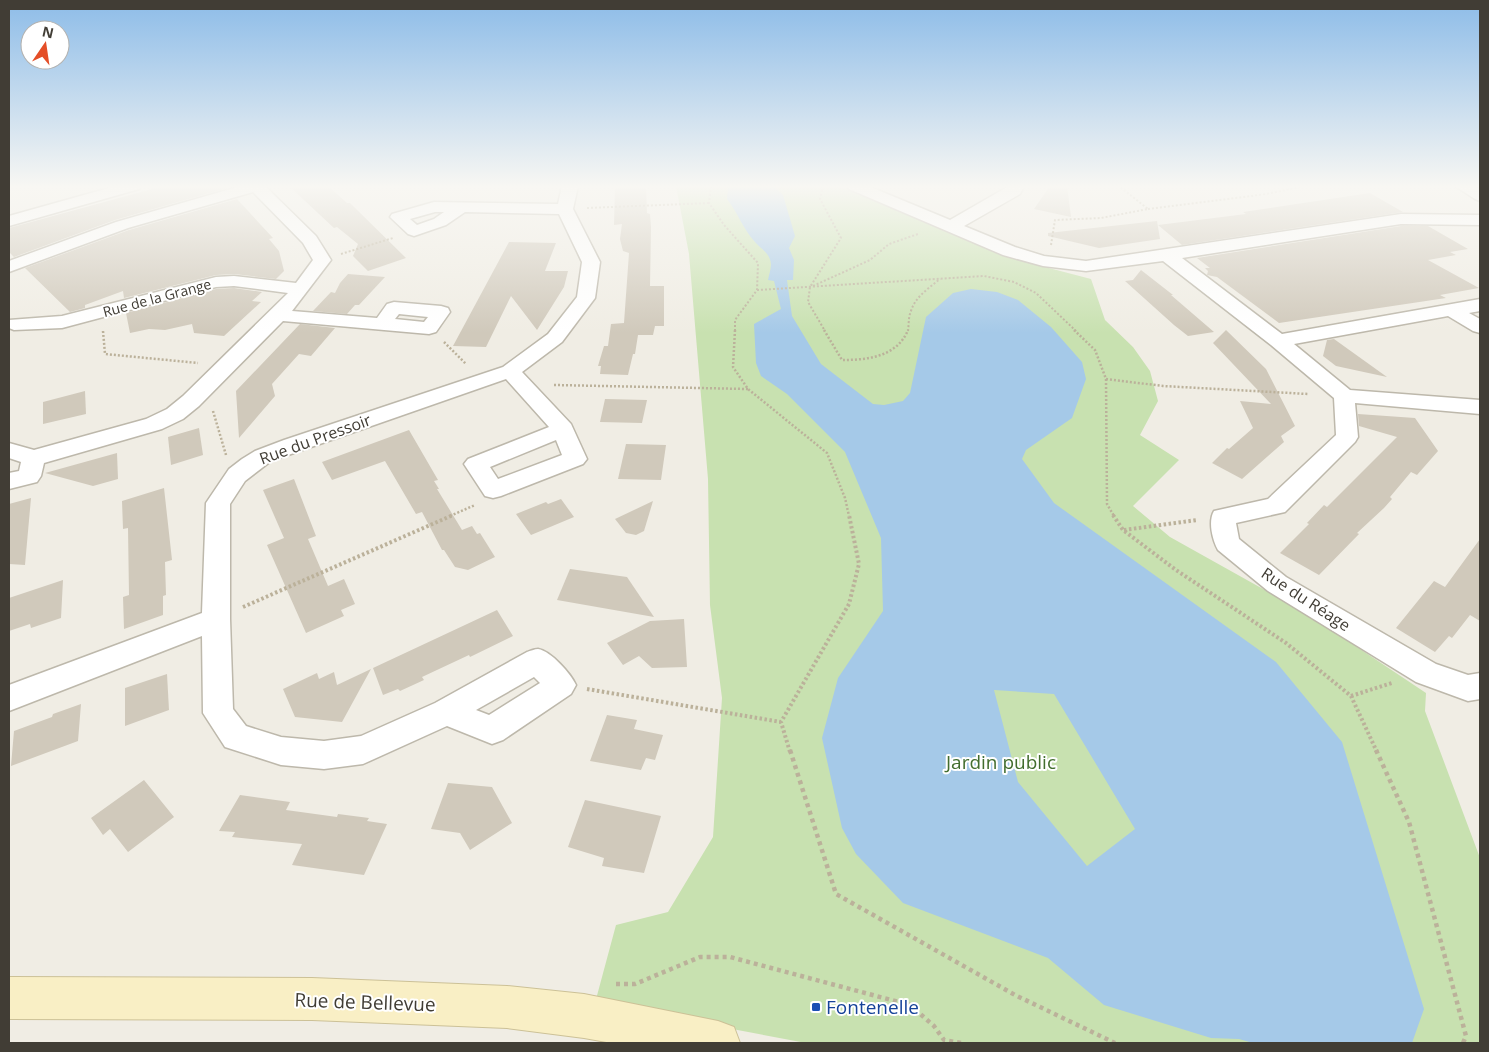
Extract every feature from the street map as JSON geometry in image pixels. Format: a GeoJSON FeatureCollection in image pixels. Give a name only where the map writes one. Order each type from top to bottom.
{"type":"FeatureCollection","features":[{"type":"Feature","properties":{"kind":"street"},"geometry":{"type":"LineString","coordinates":[[9,268],[95,235]]}},
{"type":"Feature","properties":{"kind":"street"},"geometry":{"type":"LineString","coordinates":[[9,450],[33,458],[154,424],[175,414],[191,401],[278,315],[301,289],[322,260],[305,235]]}},
{"type":"Feature","properties":{"kind":"street","name":"Rue du Pressoir"},"geometry":{"type":"LineString","coordinates":[[561,685],[537,662],[446,712],[363,750],[324,755],[281,751],[236,737],[218,713],[216,619],[218,503],[237,476],[263,456],[482,381],[517,378],[556,338],[586,298],[591,262],[578,235]]}},
{"type":"Feature","properties":{"kind":"street"},"geometry":{"type":"LineString","coordinates":[[972,235],[1008,251],[1044,261],[1086,266],[1296,235]]}},
{"type":"Feature","properties":{"kind":"street"},"geometry":{"type":"LineString","coordinates":[[1167,255],[1278,341],[1344,396],[1480,407]]}},
{"type":"Feature","properties":{"kind":"street","name":"Rue de la Grange"},"geometry":{"type":"LineString","coordinates":[[14,324],[62,322],[99,314],[216,282],[234,281],[301,289]]}},
{"type":"Feature","properties":{"kind":"street"},"geometry":{"type":"LineString","coordinates":[[1278,341],[1480,305]]}},
{"type":"Feature","properties":{"kind":"street"},"geometry":{"type":"LineString","coordinates":[[1451,310],[1480,327]]}},
{"type":"Feature","properties":{"kind":"street"},"geometry":{"type":"LineString","coordinates":[[278,315],[429,328]]}},
{"type":"Feature","properties":{"kind":"street"},"geometry":{"type":"LineString","coordinates":[[517,378],[563,428],[574,459],[493,490],[476,464],[563,428]]}},
{"type":"Feature","properties":{"kind":"street"},"geometry":{"type":"LineString","coordinates":[[1222,517],[1276,506],[1347,437],[1344,396]]}},
{"type":"Feature","properties":{"kind":"street"},"geometry":{"type":"LineString","coordinates":[[9,481],[29,476],[33,458]]}},
{"type":"Feature","properties":{"kind":"street","name":"Rue du Réage"},"geometry":{"type":"LineString","coordinates":[[1222,517],[1227,543],[1277,584],[1426,673],[1468,688],[1480,686]]}},
{"type":"Feature","properties":{"kind":"street"},"geometry":{"type":"LineString","coordinates":[[9,698],[216,619]]}},
{"type":"Feature","properties":{"kind":"street","name":"Rue de Bellevue"},"geometry":{"type":"LineString","coordinates":[[9,998],[312,1000],[506,1007],[584,1016],[718,1043]]}},
{"type":"Feature","properties":{"kind":"path"},"geometry":{"type":"LineString","coordinates":[[322,260],[401,235]]}},
{"type":"Feature","properties":{"kind":"path"},"geometry":{"type":"LineString","coordinates":[[733,235],[758,264],[758,290],[735,320],[733,367],[748,389],[827,453],[845,498],[859,564],[849,604],[781,722],[836,894],[1015,995],[1115,1043]]}},
{"type":"Feature","properties":{"kind":"path"},"geometry":{"type":"LineString","coordinates":[[839,235],[841,238],[810,287],[808,302],[842,360],[866,360],[892,350],[908,332],[910,312],[915,303],[940,278]]}},
{"type":"Feature","properties":{"kind":"path"},"geometry":{"type":"LineString","coordinates":[[810,287],[870,260],[889,244],[916,235]]}},
{"type":"Feature","properties":{"kind":"path"},"geometry":{"type":"LineString","coordinates":[[1044,261],[1050,248],[1052,235]]}},
{"type":"Feature","properties":{"kind":"path"},"geometry":{"type":"LineString","coordinates":[[758,290],[984,276],[1014,282],[1036,293],[1095,350],[1106,379],[1107,504],[1123,530],[1176,570],[1286,643],[1351,696],[1409,822],[1466,1036],[1463,1043]]}},
{"type":"Feature","properties":{"kind":"path"},"geometry":{"type":"LineString","coordinates":[[99,314],[102,322],[105,354],[228,364]]}},
{"type":"Feature","properties":{"kind":"path"},"geometry":{"type":"LineString","coordinates":[[429,328],[482,381]]}},
{"type":"Feature","properties":{"kind":"path"},"geometry":{"type":"LineString","coordinates":[[517,378],[748,389]]}},
{"type":"Feature","properties":{"kind":"path"},"geometry":{"type":"LineString","coordinates":[[1106,379],[1163,386],[1344,396]]}},
{"type":"Feature","properties":{"kind":"path"},"geometry":{"type":"LineString","coordinates":[[191,401],[210,403],[226,455],[237,476]]}},
{"type":"Feature","properties":{"kind":"path"},"geometry":{"type":"LineString","coordinates":[[216,619],[475,505],[493,490]]}},
{"type":"Feature","properties":{"kind":"path"},"geometry":{"type":"LineString","coordinates":[[1123,530],[1222,517]]}},
{"type":"Feature","properties":{"kind":"path"},"geometry":{"type":"LineString","coordinates":[[1351,696],[1426,673]]}},
{"type":"Feature","properties":{"kind":"path"},"geometry":{"type":"LineString","coordinates":[[561,685],[781,722]]}},
{"type":"Feature","properties":{"kind":"green space","name":"Jardin public"},"geometry":{"type":"Polygon","coordinates":[[[685,235],[958,235],[1022,261],[1091,279],[1105,320],[1133,347],[1150,371],[1158,401],[1140,435],[1179,460],[1133,506],[1170,537],[1306,613],[1426,693],[1425,711],[1480,858],[1480,1043],[806,1043],[595,1003],[616,925],[668,912],[713,837],[722,698],[710,605],[708,479],[689,254],[685,235]]]}},
{"type":"Feature","properties":{"kind":"water"},"geometry":{"type":"Polygon","coordinates":[[[750,235],[795,235],[789,248],[794,260],[793,280],[787,280],[792,316],[821,364],[873,404],[884,405],[903,401],[910,393],[926,317],[953,293],[971,289],[997,292],[1018,300],[1051,327],[1082,362],[1086,379],[1072,418],[1026,450],[1022,459],[1054,503],[1276,662],[1342,742],[1424,1009],[1412,1043],[1253,1043],[1239,1039],[1211,1038],[1104,1005],[1048,958],[903,903],[856,854],[842,828],[822,738],[838,678],[883,611],[881,538],[845,452],[787,394],[761,376],[756,363],[754,324],[781,309],[774,281],[768,280],[771,264],[769,257],[750,235]],[[994,690],[1018,782],[1087,866],[1135,829],[1054,694],[994,690]]]}},
{"type":"Feature","properties":{"kind":"building"},"geometry":{"type":"Polygon","coordinates":[[[9,235],[74,235],[14,257],[9,252],[9,235]]]}},
{"type":"Feature","properties":{"kind":"building"},"geometry":{"type":"Polygon","coordinates":[[[115,235],[270,235],[273,238],[269,239],[279,251],[284,271],[276,279],[234,274],[216,275],[124,298],[123,291],[85,305],[85,308],[70,312],[25,268],[115,235]]]}},
{"type":"Feature","properties":{"kind":"building"},"geometry":{"type":"Polygon","coordinates":[[[347,235],[383,235],[406,258],[368,271],[353,256],[358,244],[347,235]]]}},
{"type":"Feature","properties":{"kind":"building"},"geometry":{"type":"Polygon","coordinates":[[[621,235],[651,235],[650,286],[664,286],[664,326],[655,326],[653,335],[638,335],[635,354],[633,354],[628,375],[600,374],[601,366],[598,366],[604,346],[608,346],[611,324],[624,323],[629,253],[623,251],[621,235]]]}},
{"type":"Feature","properties":{"kind":"building"},"geometry":{"type":"Polygon","coordinates":[[[1159,235],[1160,239],[1099,248],[1048,236],[1159,235]]]}},
{"type":"Feature","properties":{"kind":"building"},"geometry":{"type":"Polygon","coordinates":[[[1170,235],[1248,235],[1182,245],[1170,235]]]}},
{"type":"Feature","properties":{"kind":"building"},"geometry":{"type":"Polygon","coordinates":[[[1343,235],[1444,235],[1468,249],[1450,252],[1456,255],[1428,260],[1479,288],[1440,295],[1446,298],[1279,323],[1217,277],[1207,275],[1208,271],[1205,268],[1210,268],[1197,258],[1343,235]]]}},
{"type":"Feature","properties":{"kind":"building"},"geometry":{"type":"Polygon","coordinates":[[[509,242],[556,243],[545,271],[568,271],[564,287],[537,330],[511,296],[486,347],[453,346],[509,242]]]}},
{"type":"Feature","properties":{"kind":"building"},"geometry":{"type":"Polygon","coordinates":[[[1141,270],[1173,295],[1171,295],[1214,332],[1188,336],[1174,325],[1125,281],[1133,280],[1141,270]]]}},
{"type":"Feature","properties":{"kind":"building"},"geometry":{"type":"Polygon","coordinates":[[[348,274],[385,277],[359,305],[355,305],[347,314],[313,311],[331,292],[335,293],[340,283],[348,274]]]}},
{"type":"Feature","properties":{"kind":"building"},"geometry":{"type":"Polygon","coordinates":[[[234,288],[262,292],[252,301],[261,302],[224,336],[194,333],[192,324],[165,330],[149,329],[130,333],[126,313],[216,289],[234,288]]]}},
{"type":"Feature","properties":{"kind":"building"},"geometry":{"type":"Polygon","coordinates":[[[300,324],[335,328],[311,356],[299,354],[272,384],[275,396],[239,438],[236,391],[300,324]]]}},
{"type":"Feature","properties":{"kind":"building"},"geometry":{"type":"Polygon","coordinates":[[[1226,330],[1266,369],[1295,426],[1281,436],[1284,442],[1242,479],[1212,463],[1227,448],[1229,449],[1253,428],[1240,401],[1271,404],[1213,343],[1226,330]]]}},
{"type":"Feature","properties":{"kind":"building"},"geometry":{"type":"Polygon","coordinates":[[[1334,339],[1387,377],[1336,366],[1323,356],[1327,340],[1334,339]]]}},
{"type":"Feature","properties":{"kind":"building"},"geometry":{"type":"Polygon","coordinates":[[[85,391],[86,414],[43,424],[43,402],[85,391]]]}},
{"type":"Feature","properties":{"kind":"building"},"geometry":{"type":"Polygon","coordinates":[[[605,399],[647,400],[642,423],[600,422],[605,399]]]}},
{"type":"Feature","properties":{"kind":"building"},"geometry":{"type":"Polygon","coordinates":[[[1358,414],[1415,418],[1438,451],[1417,475],[1411,472],[1390,497],[1392,499],[1384,508],[1357,533],[1359,534],[1319,575],[1280,553],[1309,524],[1307,523],[1324,505],[1327,507],[1397,437],[1359,426],[1358,414]]]}},
{"type":"Feature","properties":{"kind":"building"},"geometry":{"type":"Polygon","coordinates":[[[199,428],[203,455],[171,465],[168,437],[199,428]]]}},
{"type":"Feature","properties":{"kind":"building"},"geometry":{"type":"Polygon","coordinates":[[[409,430],[438,480],[434,481],[439,489],[437,489],[462,530],[472,526],[477,534],[480,533],[495,557],[468,570],[455,567],[444,550],[442,550],[422,512],[416,514],[385,461],[332,480],[322,462],[409,430]]]}},
{"type":"Feature","properties":{"kind":"building"},"geometry":{"type":"Polygon","coordinates":[[[626,444],[666,445],[661,480],[618,479],[626,444]]]}},
{"type":"Feature","properties":{"kind":"building"},"geometry":{"type":"Polygon","coordinates":[[[117,453],[118,479],[93,486],[45,473],[117,453]]]}},
{"type":"Feature","properties":{"kind":"building"},"geometry":{"type":"Polygon","coordinates":[[[294,479],[316,536],[308,539],[328,586],[344,579],[355,604],[341,610],[344,616],[306,633],[267,545],[284,538],[263,490],[294,479]]]}},
{"type":"Feature","properties":{"kind":"building"},"geometry":{"type":"Polygon","coordinates":[[[164,488],[172,560],[165,562],[166,595],[163,596],[163,615],[124,629],[123,597],[129,595],[128,528],[123,529],[122,501],[164,488]]]}},
{"type":"Feature","properties":{"kind":"building"},"geometry":{"type":"Polygon","coordinates":[[[31,498],[25,565],[9,564],[9,504],[31,498]]]}},
{"type":"Feature","properties":{"kind":"building"},"geometry":{"type":"Polygon","coordinates":[[[561,499],[574,517],[531,535],[516,514],[546,502],[548,504],[561,499]]]}},
{"type":"Feature","properties":{"kind":"building"},"geometry":{"type":"Polygon","coordinates":[[[653,501],[644,531],[636,535],[626,533],[615,519],[653,501]]]}},
{"type":"Feature","properties":{"kind":"building"},"geometry":{"type":"Polygon","coordinates":[[[1480,539],[1480,621],[1470,615],[1452,638],[1449,636],[1435,652],[1396,628],[1434,581],[1445,587],[1480,539]]]}},
{"type":"Feature","properties":{"kind":"building"},"geometry":{"type":"Polygon","coordinates":[[[570,569],[627,577],[654,617],[557,600],[570,569]]]}},
{"type":"Feature","properties":{"kind":"building"},"geometry":{"type":"Polygon","coordinates":[[[63,580],[61,618],[31,628],[30,624],[9,631],[9,598],[63,580]]]}},
{"type":"Feature","properties":{"kind":"building"},"geometry":{"type":"Polygon","coordinates":[[[497,610],[513,636],[422,677],[424,680],[400,691],[398,689],[383,695],[373,668],[497,610]]]}},
{"type":"Feature","properties":{"kind":"building"},"geometry":{"type":"Polygon","coordinates":[[[684,619],[687,667],[652,668],[639,656],[623,665],[607,643],[650,621],[684,619]]]}},
{"type":"Feature","properties":{"kind":"building"},"geometry":{"type":"Polygon","coordinates":[[[371,669],[342,722],[295,717],[283,689],[317,673],[319,679],[334,672],[337,685],[371,669]]]}},
{"type":"Feature","properties":{"kind":"building"},"geometry":{"type":"Polygon","coordinates":[[[167,674],[169,710],[125,726],[125,688],[167,674]]]}},
{"type":"Feature","properties":{"kind":"building"},"geometry":{"type":"Polygon","coordinates":[[[81,704],[78,741],[11,766],[14,731],[81,704]]]}},
{"type":"Feature","properties":{"kind":"building"},"geometry":{"type":"Polygon","coordinates":[[[607,715],[637,720],[634,729],[663,735],[655,760],[646,758],[641,770],[590,761],[607,715]]]}},
{"type":"Feature","properties":{"kind":"building"},"geometry":{"type":"Polygon","coordinates":[[[144,780],[174,817],[128,852],[110,829],[103,835],[91,818],[144,780]]]}},
{"type":"Feature","properties":{"kind":"building"},"geometry":{"type":"Polygon","coordinates":[[[448,783],[492,787],[512,823],[470,850],[460,833],[431,829],[448,783]]]}},
{"type":"Feature","properties":{"kind":"building"},"geometry":{"type":"Polygon","coordinates":[[[240,795],[290,802],[286,810],[337,817],[338,814],[369,818],[367,821],[387,824],[364,875],[292,865],[302,844],[232,837],[235,832],[219,831],[240,795]]]}},
{"type":"Feature","properties":{"kind":"building"},"geometry":{"type":"Polygon","coordinates":[[[585,800],[661,816],[644,873],[602,866],[604,858],[568,847],[585,800]]]}},
{"type":"Feature","properties":{"kind":"place","name":"Fontenelle"},"geometry":{"type":"Point","coordinates":[816,1007]}}]}
